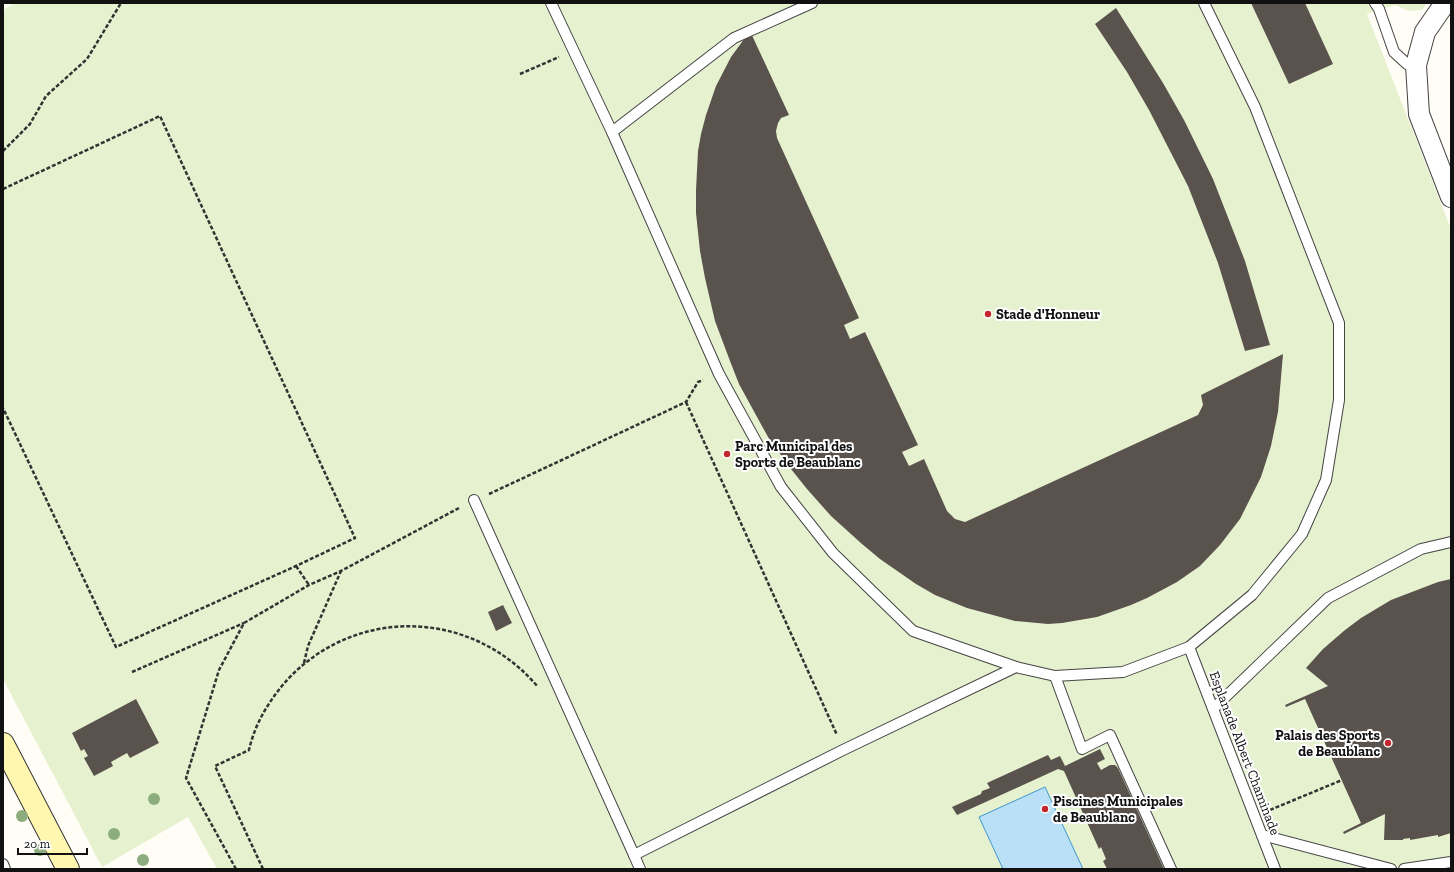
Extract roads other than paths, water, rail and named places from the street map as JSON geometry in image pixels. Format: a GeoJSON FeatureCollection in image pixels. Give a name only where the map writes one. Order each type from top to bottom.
{"type":"FeatureCollection","features":[{"type":"Feature","properties":{"kind":"street"},"geometry":{"type":"LineString","coordinates":[[1445,3],[1425,32],[1416,65],[1419,114],[1451,197]]}},
{"type":"Feature","properties":{"kind":"street"},"geometry":{"type":"LineString","coordinates":[[3,744],[68,869]]}},
{"type":"Feature","properties":{"kind":"lane"},"geometry":{"type":"LineString","coordinates":[[551,3],[612,132],[719,374],[781,487],[839,559],[913,631],[1016,667],[1055,676],[1123,672],[1189,648],[1252,595],[1302,534],[1326,480],[1339,400],[1339,323],[1255,107],[1204,3]]}},
{"type":"Feature","properties":{"kind":"lane"},"geometry":{"type":"LineString","coordinates":[[612,132],[734,38],[812,3]]}},
{"type":"Feature","properties":{"kind":"lane"},"geometry":{"type":"LineString","coordinates":[[1375,3],[1379,9],[1394,52],[1407,64],[1416,65]]}},
{"type":"Feature","properties":{"kind":"lane"},"geometry":{"type":"LineString","coordinates":[[474,500],[640,869]]}},
{"type":"Feature","properties":{"kind":"lane"},"geometry":{"type":"LineString","coordinates":[[1214,708],[1328,598],[1421,549],[1451,542]]}},
{"type":"Feature","properties":{"kind":"lane","name":"Esplanade Albert Chaminade"},"geometry":{"type":"LineString","coordinates":[[1189,648],[1214,708],[1275,869]]}},
{"type":"Feature","properties":{"kind":"lane"},"geometry":{"type":"LineString","coordinates":[[634,855],[844,750],[1016,667]]}},
{"type":"Feature","properties":{"kind":"lane"},"geometry":{"type":"LineString","coordinates":[[1055,676],[1082,749],[1110,735],[1171,869]]}},
{"type":"Feature","properties":{"kind":"lane"},"geometry":{"type":"LineString","coordinates":[[1262,835],[1391,869]]}},
{"type":"Feature","properties":{"kind":"lane"},"geometry":{"type":"LineString","coordinates":[[1404,869],[1451,862]]}},
{"type":"Feature","properties":{"kind":"lane"},"geometry":{"type":"LineString","coordinates":[[3,864],[5,869]]}},
{"type":"Feature","properties":{"kind":"water"},"geometry":{"type":"Polygon","coordinates":[[[1045,787],[1083,869],[1003,869],[979,817],[1045,787]]]}},
{"type":"Feature","properties":{"kind":"place","name":"Stade d'Honneur"},"geometry":{"type":"Point","coordinates":[988,314]}},
{"type":"Feature","properties":{"kind":"place","name":"Parc Municipal des Sports de Beaublanc"},"geometry":{"type":"Point","coordinates":[727,454]}},
{"type":"Feature","properties":{"kind":"place","name":"Palais des Sports de Beaublanc"},"geometry":{"type":"Point","coordinates":[1388,743]}},
{"type":"Feature","properties":{"kind":"place","name":"Piscines Municipales de Beaublanc"},"geometry":{"type":"Point","coordinates":[1045,809]}}]}
